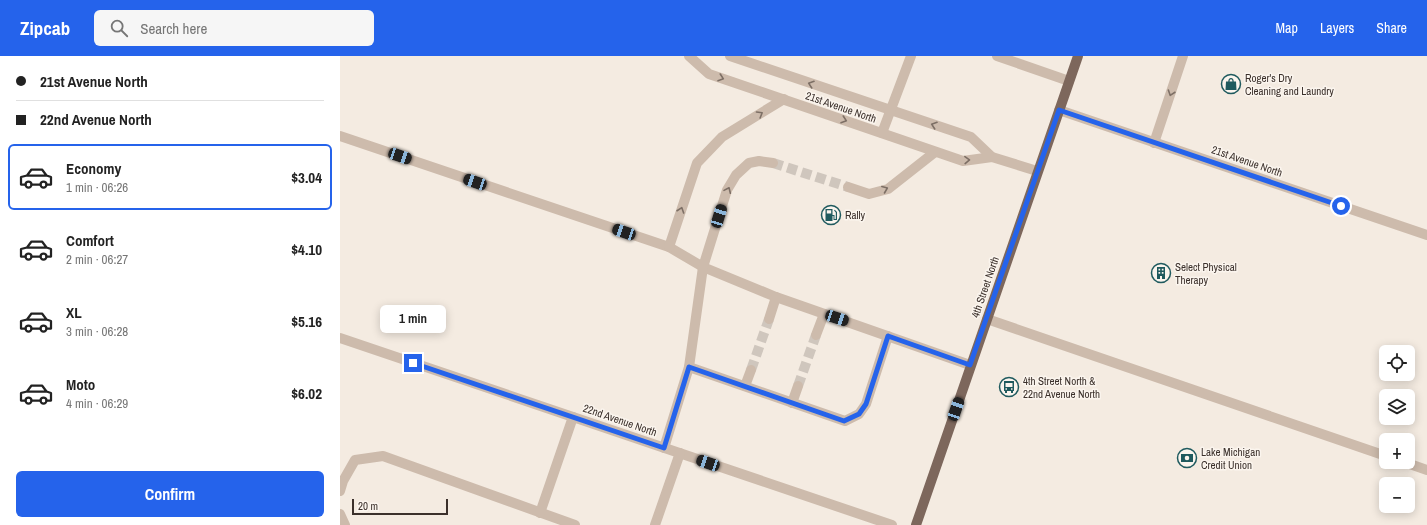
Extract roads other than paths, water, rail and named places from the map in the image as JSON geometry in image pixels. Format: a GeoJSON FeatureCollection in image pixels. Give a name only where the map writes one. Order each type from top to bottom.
{"type":"FeatureCollection","features":[{"type":"Feature","properties":{"kind":"main road","name":"4th Street North"},"geometry":{"type":"LineString","coordinates":[[916,525],[1037,171],[1078,56]]}},
{"type":"Feature","properties":{"kind":"street","name":"21st Avenue North"},"geometry":{"type":"LineString","coordinates":[[689,56],[709,74],[935,152],[964,161],[992,157],[1037,171]]}},
{"type":"Feature","properties":{"kind":"street","name":"21st Avenue North"},"geometry":{"type":"LineString","coordinates":[[730,56],[971,137],[992,157]]}},
{"type":"Feature","properties":{"kind":"street"},"geometry":{"type":"LineString","coordinates":[[882,133],[911,56]]}},
{"type":"Feature","properties":{"kind":"street"},"geometry":{"type":"LineString","coordinates":[[997,56],[1069,81]]}},
{"type":"Feature","properties":{"kind":"street"},"geometry":{"type":"LineString","coordinates":[[1154,143],[1184,56]]}},
{"type":"Feature","properties":{"kind":"street"},"geometry":{"type":"LineString","coordinates":[[669,247],[697,163],[722,137],[784,100]]}},
{"type":"Feature","properties":{"kind":"street","name":"21st Avenue North"},"geometry":{"type":"LineString","coordinates":[[1059,110],[1427,235]]}},
{"type":"Feature","properties":{"kind":"street"},"geometry":{"type":"LineString","coordinates":[[340,136],[669,247],[703,268],[776,297],[970,365]]}},
{"type":"Feature","properties":{"kind":"street"},"geometry":{"type":"LineString","coordinates":[[848,187],[869,194],[888,189],[935,152]]}},
{"type":"Feature","properties":{"kind":"street"},"geometry":{"type":"LineString","coordinates":[[664,448],[689,367],[703,268],[727,190],[736,175],[749,163],[759,161],[774,163]]}},
{"type":"Feature","properties":{"kind":"street"},"geometry":{"type":"LineString","coordinates":[[769,319],[776,297]]}},
{"type":"Feature","properties":{"kind":"street"},"geometry":{"type":"LineString","coordinates":[[816,336],[824,314]]}},
{"type":"Feature","properties":{"kind":"street"},"geometry":{"type":"LineString","coordinates":[[987,319],[1379,454]]}},
{"type":"Feature","properties":{"kind":"street"},"geometry":{"type":"LineString","coordinates":[[689,367],[844,421],[859,414],[866,404],[888,336]]}},
{"type":"Feature","properties":{"kind":"street","name":"22nd Avenue North"},"geometry":{"type":"LineString","coordinates":[[340,338],[892,525]]}},
{"type":"Feature","properties":{"kind":"street"},"geometry":{"type":"LineString","coordinates":[[745,386],[751,370]]}},
{"type":"Feature","properties":{"kind":"street"},"geometry":{"type":"LineString","coordinates":[[792,403],[798,386]]}},
{"type":"Feature","properties":{"kind":"street"},"geometry":{"type":"LineString","coordinates":[[540,513],[573,417]]}},
{"type":"Feature","properties":{"kind":"street"},"geometry":{"type":"LineString","coordinates":[[655,525],[680,453]]}},
{"type":"Feature","properties":{"kind":"street"},"geometry":{"type":"LineString","coordinates":[[340,491],[343,481],[355,460],[383,456],[575,525]]}},
{"type":"Feature","properties":{"kind":"street"},"geometry":{"type":"LineString","coordinates":[[1415,466],[1427,470]]}},
{"type":"Feature","properties":{"kind":"street"},"geometry":{"type":"LineString","coordinates":[[340,514],[345,525]]}},
{"type":"Feature","properties":{"kind":"tunnel"},"geometry":{"type":"LineString","coordinates":[[773,163],[848,187]]}},
{"type":"Feature","properties":{"kind":"tunnel"},"geometry":{"type":"LineString","coordinates":[[751,370],[769,319]]}},
{"type":"Feature","properties":{"kind":"tunnel"},"geometry":{"type":"LineString","coordinates":[[798,386],[816,335]]}},
{"type":"Feature","properties":{"kind":"place","name":"Roger's Dry Cleaning and Laundry"},"geometry":{"type":"Point","coordinates":[1231,84]}},
{"type":"Feature","properties":{"kind":"place","name":"Rally"},"geometry":{"type":"Point","coordinates":[831,215]}},
{"type":"Feature","properties":{"kind":"place","name":"Select Physical Therapy"},"geometry":{"type":"Point","coordinates":[1161,273]}},
{"type":"Feature","properties":{"kind":"place","name":"4th Street North & 22nd Avenue North"},"geometry":{"type":"Point","coordinates":[1009,387]}},
{"type":"Feature","properties":{"kind":"place","name":"Lake Michigan Credit Union"},"geometry":{"type":"Point","coordinates":[1187,458]}}]}
